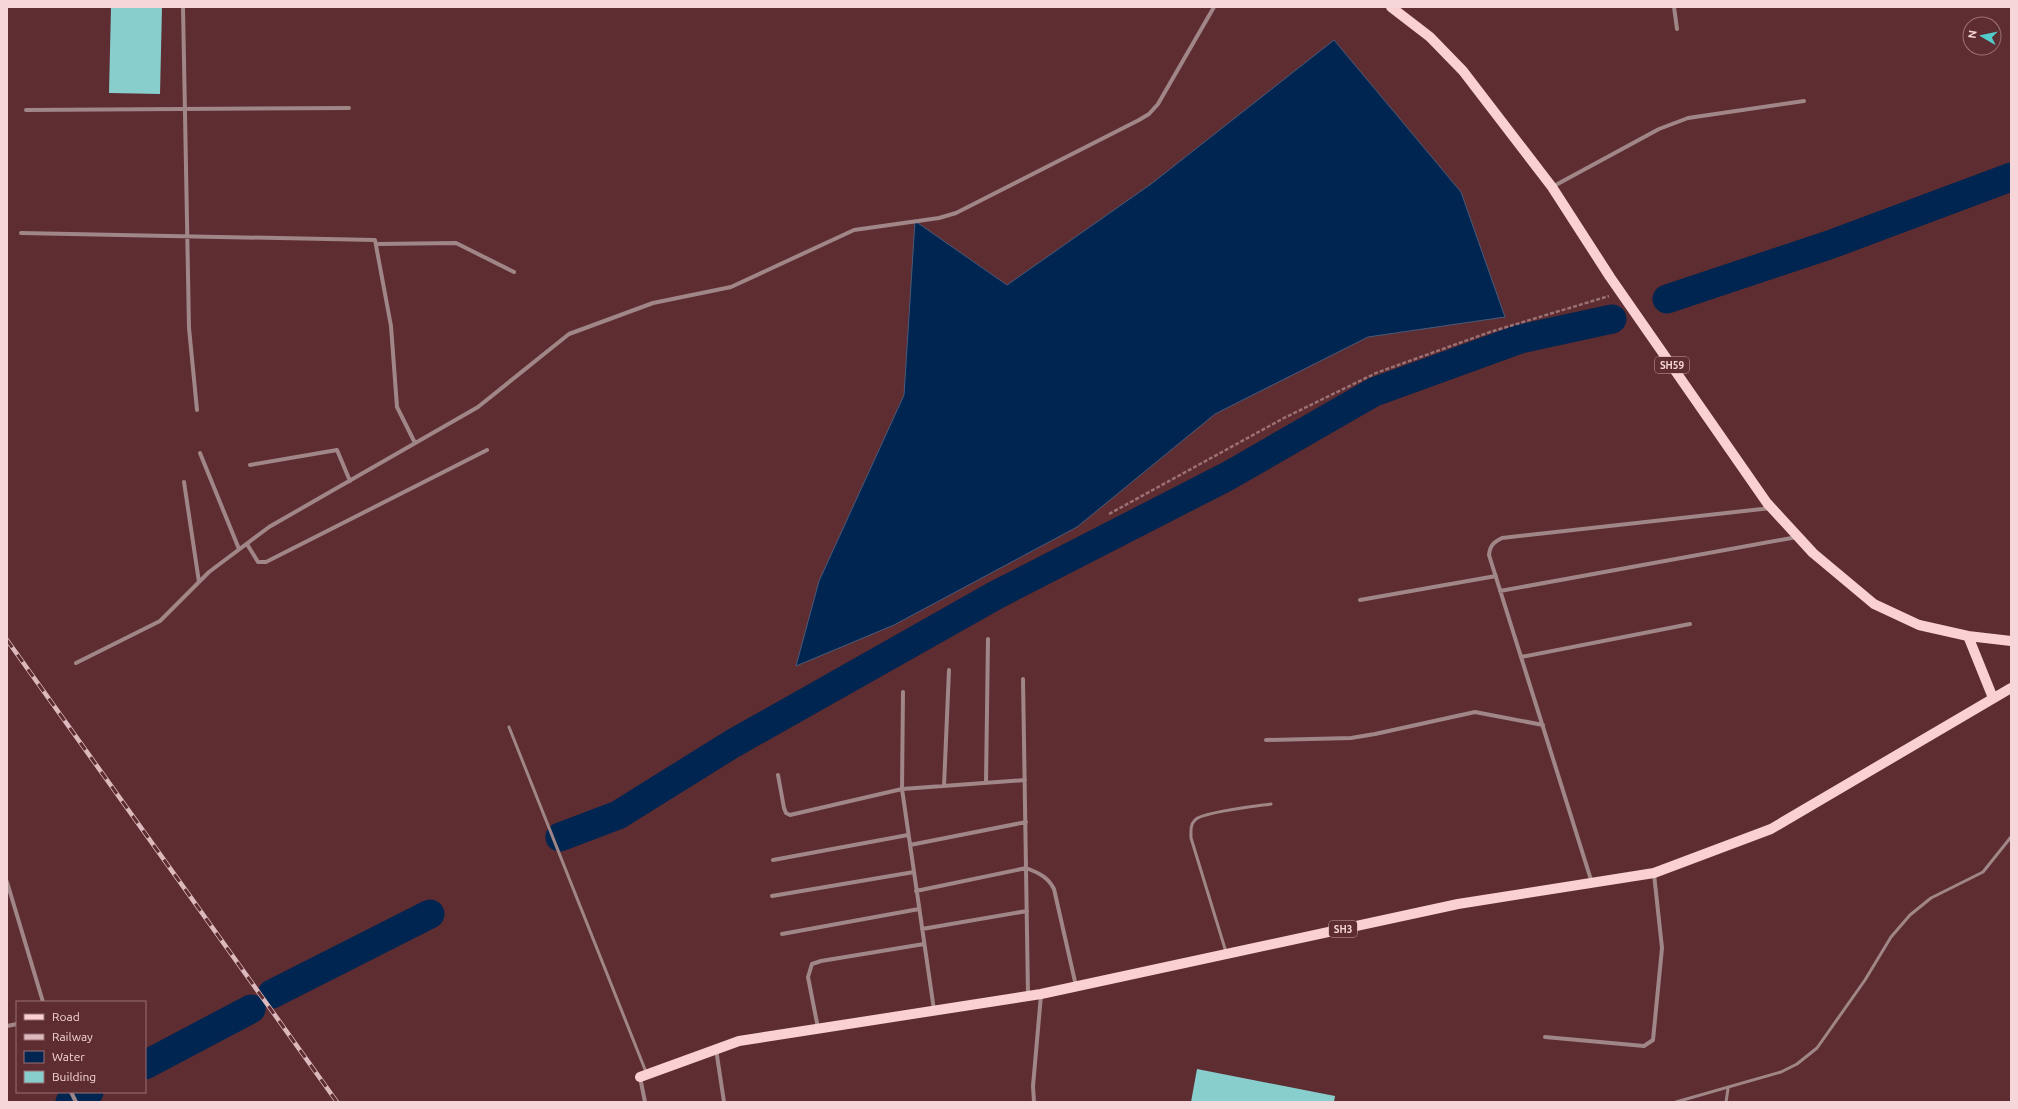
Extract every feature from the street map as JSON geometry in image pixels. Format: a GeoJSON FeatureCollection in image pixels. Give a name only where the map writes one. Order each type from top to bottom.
{"type":"FeatureCollection","features":[{"type":"Feature","properties":{"kind":"main road","name":"SH59"},"geometry":{"type":"LineString","coordinates":[[1391,7],[1430,37],[1463,71],[1552,187],[1621,292],[1772,508],[1812,552],[1874,604],[1919,625],[1968,636],[2011,641]]}},
{"type":"Feature","properties":{"kind":"main road"},"geometry":{"type":"LineString","coordinates":[[1968,636],[1993,698]]}},
{"type":"Feature","properties":{"kind":"main road","name":"SH3"},"geometry":{"type":"LineString","coordinates":[[643,1075],[739,1041],[1041,994],[1458,904],[1654,873],[1771,829],[2011,688]]}},
{"type":"Feature","properties":{"kind":"street"},"geometry":{"type":"LineString","coordinates":[[183,7],[189,328],[197,410]]}},
{"type":"Feature","properties":{"kind":"street"},"geometry":{"type":"LineString","coordinates":[[76,662],[160,621],[209,572],[269,527],[478,407],[563,339],[578,330],[653,303],[731,287],[854,230],[939,218],[956,213],[1139,120],[1148,114],[1158,104],[1214,7]]}},
{"type":"Feature","properties":{"kind":"street"},"geometry":{"type":"LineString","coordinates":[[1674,7],[1678,29]]}},
{"type":"Feature","properties":{"kind":"street"},"geometry":{"type":"LineString","coordinates":[[1552,187],[1659,129],[1688,118],[1804,101]]}},
{"type":"Feature","properties":{"kind":"street"},"geometry":{"type":"LineString","coordinates":[[26,110],[349,108]]}},
{"type":"Feature","properties":{"kind":"street"},"geometry":{"type":"LineString","coordinates":[[21,233],[188,238],[375,240],[377,244],[392,332],[397,407],[415,443]]}},
{"type":"Feature","properties":{"kind":"street"},"geometry":{"type":"LineString","coordinates":[[377,244],[456,243],[514,272]]}},
{"type":"Feature","properties":{"kind":"street"},"geometry":{"type":"LineString","coordinates":[[250,465],[337,450],[350,481]]}},
{"type":"Feature","properties":{"kind":"street"},"geometry":{"type":"LineString","coordinates":[[247,544],[258,562],[266,562],[487,450]]}},
{"type":"Feature","properties":{"kind":"street"},"geometry":{"type":"LineString","coordinates":[[200,453],[239,549]]}},
{"type":"Feature","properties":{"kind":"street"},"geometry":{"type":"LineString","coordinates":[[184,482],[199,582]]}},
{"type":"Feature","properties":{"kind":"street"},"geometry":{"type":"LineString","coordinates":[[1592,883],[1489,555],[1490,548],[1494,542],[1502,538],[1772,508]]}},
{"type":"Feature","properties":{"kind":"street"},"geometry":{"type":"LineString","coordinates":[[1500,591],[1799,537]]}},
{"type":"Feature","properties":{"kind":"street"},"geometry":{"type":"LineString","coordinates":[[1360,600],[1496,576]]}},
{"type":"Feature","properties":{"kind":"street"},"geometry":{"type":"LineString","coordinates":[[1522,657],[1690,624]]}},
{"type":"Feature","properties":{"kind":"street"},"geometry":{"type":"LineString","coordinates":[[986,783],[988,639]]}},
{"type":"Feature","properties":{"kind":"street"},"geometry":{"type":"LineString","coordinates":[[944,786],[949,670]]}},
{"type":"Feature","properties":{"kind":"street"},"geometry":{"type":"LineString","coordinates":[[1023,679],[1028,996]]}},
{"type":"Feature","properties":{"kind":"street"},"geometry":{"type":"LineString","coordinates":[[903,692],[902,789],[934,1011]]}},
{"type":"Feature","properties":{"kind":"street"},"geometry":{"type":"LineString","coordinates":[[1266,740],[1357,737],[1474,712],[1543,725]]}},
{"type":"Feature","properties":{"kind":"street"},"geometry":{"type":"LineString","coordinates":[[778,775],[784,808],[786,813],[790,815],[902,789],[1025,780]]}},
{"type":"Feature","properties":{"kind":"street"},"geometry":{"type":"LineString","coordinates":[[910,846],[1026,822]]}},
{"type":"Feature","properties":{"kind":"street"},"geometry":{"type":"LineString","coordinates":[[773,860],[908,835]]}},
{"type":"Feature","properties":{"kind":"street"},"geometry":{"type":"LineString","coordinates":[[916,891],[1026,868],[1041,874],[1050,881],[1054,889],[1076,986]]}},
{"type":"Feature","properties":{"kind":"street"},"geometry":{"type":"LineString","coordinates":[[772,896],[914,872]]}},
{"type":"Feature","properties":{"kind":"street"},"geometry":{"type":"LineString","coordinates":[[1545,1037],[1644,1046],[1654,1040],[1662,948],[1654,873]]}},
{"type":"Feature","properties":{"kind":"street"},"geometry":{"type":"LineString","coordinates":[[7,882],[43,1001]]}},
{"type":"Feature","properties":{"kind":"street"},"geometry":{"type":"LineString","coordinates":[[782,934],[919,909]]}},
{"type":"Feature","properties":{"kind":"street"},"geometry":{"type":"LineString","coordinates":[[922,928],[1027,911]]}},
{"type":"Feature","properties":{"kind":"street"},"geometry":{"type":"LineString","coordinates":[[818,1029],[808,977],[808,970],[812,964],[821,961],[924,944]]}},
{"type":"Feature","properties":{"kind":"street"},"geometry":{"type":"LineString","coordinates":[[1034,1102],[1033,1086],[1041,994]]}},
{"type":"Feature","properties":{"kind":"street"},"geometry":{"type":"LineString","coordinates":[[716,1049],[724,1102]]}},
{"type":"Feature","properties":{"kind":"street"},"geometry":{"type":"LineString","coordinates":[[643,1075],[645,1102]]}},
{"type":"Feature","properties":{"kind":"street"},"geometry":{"type":"LineString","coordinates":[[72,1093],[76,1102]]}},
{"type":"Feature","properties":{"kind":"lane"},"geometry":{"type":"LineString","coordinates":[[509,726],[643,1075]]}},
{"type":"Feature","properties":{"kind":"lane"},"geometry":{"type":"LineString","coordinates":[[1227,954],[1191,838],[1190,828],[1195,819],[1208,814],[1271,804]]}},
{"type":"Feature","properties":{"kind":"lane"},"geometry":{"type":"LineString","coordinates":[[1676,1102],[1728,1089],[1781,1072],[1797,1064],[1817,1048],[1864,980],[1891,937],[1910,914],[1936,895],[1983,872],[2011,837]]}},
{"type":"Feature","properties":{"kind":"lane"},"geometry":{"type":"LineString","coordinates":[[1726,1102],[1728,1089]]}},
{"type":"Feature","properties":{"kind":"path"},"geometry":{"type":"LineString","coordinates":[[1109,514],[1284,418],[1376,373],[1490,332],[1621,292]]}},
{"type":"Feature","properties":{"kind":"water"},"geometry":{"type":"Polygon","coordinates":[[[1334,40],[1461,192],[1505,317],[1368,337],[1215,414],[1077,527],[894,625],[796,666],[819,581],[904,395],[915,221],[1007,285],[1151,184],[1334,40]]]}},
{"type":"Feature","properties":{"kind":"building"},"geometry":{"type":"Polygon","coordinates":[[[111,7],[162,7],[160,94],[109,93],[111,7]]]}},
{"type":"Feature","properties":{"kind":"building"},"geometry":{"type":"Polygon","coordinates":[[[1197,1069],[1335,1096],[1334,1102],[1191,1102],[1197,1069]]]}},
{"type":"Feature","properties":{"kind":"waterway"},"geometry":{"type":"LineString","coordinates":[[1667,299],[1829,245],[2011,177]]}},
{"type":"Feature","properties":{"kind":"waterway"},"geometry":{"type":"LineString","coordinates":[[560,837],[618,815],[732,744],[996,595],[1228,476],[1374,392],[1520,339],[1612,319]]}},
{"type":"Feature","properties":{"kind":"waterway"},"geometry":{"type":"LineString","coordinates":[[272,994],[430,914]]}},
{"type":"Feature","properties":{"kind":"waterway"},"geometry":{"type":"LineString","coordinates":[[146,1064],[251,1009]]}},
{"type":"Feature","properties":{"kind":"waterway"},"geometry":{"type":"LineString","coordinates":[[70,1102],[87,1093]]}},
{"type":"Feature","properties":{"kind":"railway"},"geometry":{"type":"LineString","coordinates":[[7,640],[337,1102]]}}]}
